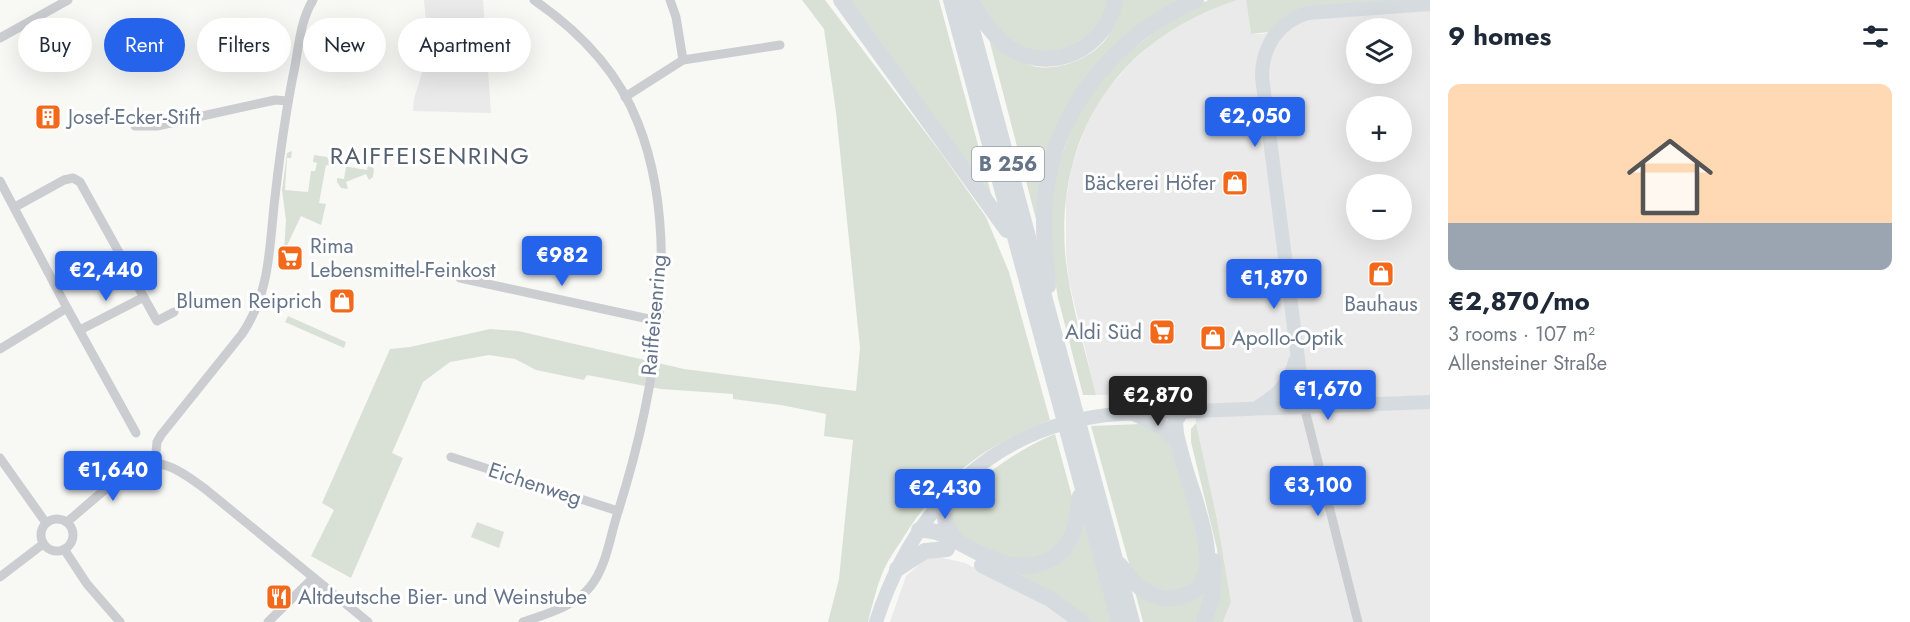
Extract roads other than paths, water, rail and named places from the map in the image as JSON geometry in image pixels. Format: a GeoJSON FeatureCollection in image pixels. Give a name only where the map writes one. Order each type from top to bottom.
{"type":"FeatureCollection","features":[{"type":"Feature","properties":{"kind":"highway"},"geometry":{"type":"LineString","coordinates":[[841,0],[997,214],[1017,246]]}},
{"type":"Feature","properties":{"kind":"highway","name":"B 256"},"geometry":{"type":"LineString","coordinates":[[951,0],[1017,246],[1078,447],[1115,558],[1132,622]]}},
{"type":"Feature","properties":{"kind":"highway","name":"B 256"},"geometry":{"type":"LineString","coordinates":[[964,0],[1052,328],[1065,398]]}},
{"type":"Feature","properties":{"kind":"highway"},"geometry":{"type":"LineString","coordinates":[[971,0],[992,31],[1008,46],[1028,56],[1050,59],[1067,57],[1092,43],[1105,28],[1115,0]]}},
{"type":"Feature","properties":{"kind":"highway"},"geometry":{"type":"LineString","coordinates":[[1052,328],[1045,246],[1045,206],[1049,174],[1061,134],[1089,84],[1117,52],[1153,23],[1196,0]]}},
{"type":"Feature","properties":{"kind":"highway"},"geometry":{"type":"LineString","coordinates":[[1115,558],[1140,588],[1156,597],[1176,598],[1186,594],[1195,589],[1205,574],[1208,555],[1207,541],[1177,440],[1175,422],[1181,411]]}},
{"type":"Feature","properties":{"kind":"highway"},"geometry":{"type":"LineString","coordinates":[[1181,411],[1214,558],[1213,591],[1204,622]]}},
{"type":"Feature","properties":{"kind":"highway"},"geometry":{"type":"LineString","coordinates":[[1134,413],[1158,423],[1177,440]]}},
{"type":"Feature","properties":{"kind":"highway","name":"B 256"},"geometry":{"type":"LineString","coordinates":[[1078,447],[1081,486],[1119,622]]}},
{"type":"Feature","properties":{"kind":"highway"},"geometry":{"type":"LineString","coordinates":[[897,569],[925,552],[952,545],[1014,566],[1033,566],[1050,560],[1064,549],[1073,536],[1081,486]]}},
{"type":"Feature","properties":{"kind":"highway"},"geometry":{"type":"LineString","coordinates":[[949,493],[944,512],[952,545]]}},
{"type":"Feature","properties":{"kind":"highway"},"geometry":{"type":"LineString","coordinates":[[919,530],[933,530],[952,545],[1032,589],[1082,622]]}},
{"type":"Feature","properties":{"kind":"street"},"geometry":{"type":"LineString","coordinates":[[0,38],[68,0]]}},
{"type":"Feature","properties":{"kind":"street"},"geometry":{"type":"LineString","coordinates":[[155,463],[157,442],[161,435],[242,334],[251,321],[261,298],[266,275],[288,101],[304,20],[313,0]]}},
{"type":"Feature","properties":{"kind":"street","name":"Raiffeisenring"},"geometry":{"type":"LineString","coordinates":[[523,622],[575,600],[590,587],[604,559],[641,425],[658,321],[661,265],[656,188],[638,122],[611,73],[578,35],[534,0]]}},
{"type":"Feature","properties":{"kind":"street"},"geometry":{"type":"LineString","coordinates":[[670,0],[683,60]]}},
{"type":"Feature","properties":{"kind":"street"},"geometry":{"type":"LineString","coordinates":[[1358,622],[1304,406],[1262,77],[1263,62],[1266,49],[1281,27],[1298,16],[1307,13],[1430,4]]}},
{"type":"Feature","properties":{"kind":"street"},"geometry":{"type":"LineString","coordinates":[[625,97],[683,60],[780,45]]}},
{"type":"Feature","properties":{"kind":"street"},"geometry":{"type":"LineString","coordinates":[[135,126],[157,126],[275,100],[288,101]]}},
{"type":"Feature","properties":{"kind":"street"},"geometry":{"type":"LineString","coordinates":[[15,207],[64,180],[73,178],[80,182],[157,321],[174,312]]}},
{"type":"Feature","properties":{"kind":"street"},"geometry":{"type":"LineString","coordinates":[[0,181],[136,433]]}},
{"type":"Feature","properties":{"kind":"street"},"geometry":{"type":"LineString","coordinates":[[460,278],[658,321]]}},
{"type":"Feature","properties":{"kind":"street"},"geometry":{"type":"LineString","coordinates":[[80,330],[144,297]]}},
{"type":"Feature","properties":{"kind":"street"},"geometry":{"type":"LineString","coordinates":[[0,349],[67,308]]}},
{"type":"Feature","properties":{"kind":"street"},"geometry":{"type":"LineString","coordinates":[[1257,408],[1277,394],[1287,383],[1293,373],[1296,356]]}},
{"type":"Feature","properties":{"kind":"street"},"geometry":{"type":"LineString","coordinates":[[876,622],[897,569],[919,530],[949,493],[984,462],[1035,433],[1082,418],[1134,413],[1430,402]]}},
{"type":"Feature","properties":{"kind":"street","name":"Eichenweg"},"geometry":{"type":"LineString","coordinates":[[451,457],[618,511]]}},
{"type":"Feature","properties":{"kind":"street"},"geometry":{"type":"LineString","coordinates":[[0,458],[46,523]]}},
{"type":"Feature","properties":{"kind":"street"},"geometry":{"type":"LineString","coordinates":[[67,522],[129,471],[144,464],[155,463],[174,469],[204,488],[368,622]]}},
{"type":"Feature","properties":{"kind":"street"},"geometry":{"type":"LineString","coordinates":[[56,519],[67,522],[73,534],[69,545],[64,549],[52,551],[43,544],[40,533],[46,523],[56,519]]}},
{"type":"Feature","properties":{"kind":"street"},"geometry":{"type":"LineString","coordinates":[[0,577],[43,544]]}},
{"type":"Feature","properties":{"kind":"street"},"geometry":{"type":"LineString","coordinates":[[64,549],[87,584],[120,622]]}},
{"type":"Feature","properties":{"kind":"street"},"geometry":{"type":"LineString","coordinates":[[268,622],[313,578]]}},
{"type":"Feature","properties":{"kind":"place","name":"Josef-Ecker-Stift"},"geometry":{"type":"Point","coordinates":[48,117]}},
{"type":"Feature","properties":{"kind":"place","name":"Bäckerei Höfer"},"geometry":{"type":"Point","coordinates":[1235,183]}},
{"type":"Feature","properties":{"kind":"place","name":"Rima Lebensmittel-Feinkost"},"geometry":{"type":"Point","coordinates":[290,258]}},
{"type":"Feature","properties":{"kind":"place","name":"Bauhaus"},"geometry":{"type":"Point","coordinates":[1381,274]}},
{"type":"Feature","properties":{"kind":"place","name":"Blumen Reiprich"},"geometry":{"type":"Point","coordinates":[342,301]}},
{"type":"Feature","properties":{"kind":"place","name":"Aldi Süd"},"geometry":{"type":"Point","coordinates":[1162,332]}},
{"type":"Feature","properties":{"kind":"place","name":"Apollo-Optik"},"geometry":{"type":"Point","coordinates":[1213,338]}},
{"type":"Feature","properties":{"kind":"place","name":"Altdeutsche Bier- und Weinstube"},"geometry":{"type":"Point","coordinates":[279,597]}},
{"type":"Feature","properties":{"kind":"district","name":"RAIFFEISENRING"},"geometry":{"type":"Point","coordinates":[430,155]}}]}
